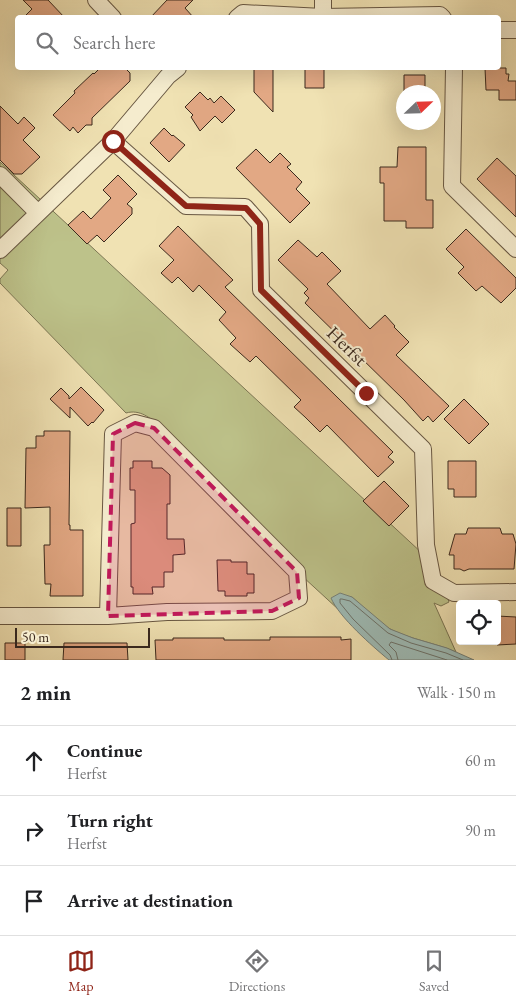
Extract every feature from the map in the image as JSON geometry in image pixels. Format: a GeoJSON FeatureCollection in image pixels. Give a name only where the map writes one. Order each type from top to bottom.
{"type":"FeatureCollection","features":[{"type":"Feature","properties":{"kind":"street"},"geometry":{"type":"LineString","coordinates":[[96,0],[110,15]]}},
{"type":"Feature","properties":{"kind":"street"},"geometry":{"type":"LineString","coordinates":[[323,0],[323,15]]}},
{"type":"Feature","properties":{"kind":"street"},"geometry":{"type":"LineString","coordinates":[[240,15],[243,12],[291,15]]}},
{"type":"Feature","properties":{"kind":"street"},"geometry":{"type":"LineString","coordinates":[[501,30],[516,30]]}},
{"type":"Feature","properties":{"kind":"street"},"geometry":{"type":"LineString","coordinates":[[0,250],[113,141],[169,70]]}},
{"type":"Feature","properties":{"kind":"street"},"geometry":{"type":"LineString","coordinates":[[454,70],[452,186],[516,249]]}},
{"type":"Feature","properties":{"kind":"street","name":"Herfst"},"geometry":{"type":"LineString","coordinates":[[113,141],[186,206],[246,208],[260,224],[261,290],[423,449],[426,546],[434,581],[454,593],[516,592]]}},
{"type":"Feature","properties":{"kind":"street"},"geometry":{"type":"LineString","coordinates":[[0,175],[38,213]]}},
{"type":"Feature","properties":{"kind":"street"},"geometry":{"type":"LineString","coordinates":[[0,616],[108,616],[167,612],[272,611],[299,598],[297,572],[154,428],[135,423],[113,434],[108,616]]}},
{"type":"Feature","properties":{"kind":"highlighted area"},"geometry":{"type":"Polygon","coordinates":[[[135,423],[154,428],[297,572],[299,598],[272,611],[108,616],[113,434],[135,423]]]}},
{"type":"Feature","properties":{"kind":"green space"},"geometry":{"type":"Polygon","coordinates":[[[0,162],[437,567],[449,602],[441,606],[434,603],[456,652],[392,630],[352,597],[333,602],[339,610],[302,576],[303,567],[160,426],[149,417],[140,413],[126,413],[0,283],[0,279],[8,270],[0,263],[0,162]]]}},
{"type":"Feature","properties":{"kind":"water"},"geometry":{"type":"Polygon","coordinates":[[[340,593],[352,597],[390,629],[447,648],[474,660],[389,660],[348,622],[335,606],[331,598],[340,593]]]}},
{"type":"Feature","properties":{"kind":"building"},"geometry":{"type":"Polygon","coordinates":[[[23,0],[48,0],[62,15],[26,15],[32,9],[23,0]]]}},
{"type":"Feature","properties":{"kind":"building"},"geometry":{"type":"Polygon","coordinates":[[[167,0],[193,0],[185,8],[191,15],[153,15],[167,0]]]}},
{"type":"Feature","properties":{"kind":"building"},"geometry":{"type":"Polygon","coordinates":[[[501,68],[506,68],[506,74],[509,74],[508,81],[516,81],[516,100],[499,100],[499,90],[486,90],[485,70],[501,70],[501,68]]]}},
{"type":"Feature","properties":{"kind":"building"},"geometry":{"type":"Polygon","coordinates":[[[98,70],[127,70],[130,73],[130,81],[92,118],[92,125],[86,125],[78,133],[73,127],[70,131],[53,115],[75,93],[74,91],[98,70]]]}},
{"type":"Feature","properties":{"kind":"building"},"geometry":{"type":"Polygon","coordinates":[[[254,70],[273,70],[273,112],[254,92],[254,70]]]}},
{"type":"Feature","properties":{"kind":"building"},"geometry":{"type":"Polygon","coordinates":[[[305,70],[324,70],[324,88],[305,88],[305,70]]]}},
{"type":"Feature","properties":{"kind":"building"},"geometry":{"type":"Polygon","coordinates":[[[404,75],[425,75],[425,85],[404,85],[404,75]]]}},
{"type":"Feature","properties":{"kind":"building"},"geometry":{"type":"Polygon","coordinates":[[[200,92],[214,103],[221,96],[235,110],[222,123],[215,116],[200,131],[191,117],[193,115],[185,107],[200,92]]]}},
{"type":"Feature","properties":{"kind":"building"},"geometry":{"type":"Polygon","coordinates":[[[0,106],[18,124],[24,117],[35,128],[23,140],[40,157],[22,174],[14,174],[0,160],[0,106]]]}},
{"type":"Feature","properties":{"kind":"building"},"geometry":{"type":"Polygon","coordinates":[[[164,128],[185,145],[169,162],[150,143],[164,128]]]}},
{"type":"Feature","properties":{"kind":"building"},"geometry":{"type":"Polygon","coordinates":[[[398,147],[426,147],[426,200],[433,200],[433,228],[406,228],[406,221],[384,221],[384,183],[380,183],[380,167],[397,167],[398,147]]]}},
{"type":"Feature","properties":{"kind":"building"},"geometry":{"type":"Polygon","coordinates":[[[256,149],[270,163],[280,153],[291,164],[287,167],[302,182],[296,189],[310,203],[290,223],[236,168],[256,149]]]}},
{"type":"Feature","properties":{"kind":"building"},"geometry":{"type":"Polygon","coordinates":[[[497,158],[516,176],[516,217],[477,179],[497,158]]]}},
{"type":"Feature","properties":{"kind":"building"},"geometry":{"type":"Polygon","coordinates":[[[118,175],[137,194],[127,204],[132,208],[132,214],[104,242],[97,235],[87,244],[68,225],[83,211],[91,219],[111,198],[103,190],[118,175]]]}},
{"type":"Feature","properties":{"kind":"building"},"geometry":{"type":"Polygon","coordinates":[[[178,226],[233,280],[225,287],[393,452],[388,457],[394,462],[378,477],[327,425],[320,432],[294,407],[301,400],[256,356],[250,362],[230,344],[236,338],[219,320],[226,312],[199,285],[193,292],[178,277],[172,283],[161,273],[174,260],[159,246],[178,226]]]}},
{"type":"Feature","properties":{"kind":"building"},"geometry":{"type":"Polygon","coordinates":[[[466,229],[516,278],[516,288],[501,303],[482,286],[476,291],[458,273],[464,267],[446,249],[466,229]]]}},
{"type":"Feature","properties":{"kind":"building"},"geometry":{"type":"Polygon","coordinates":[[[298,240],[317,257],[322,252],[341,271],[327,284],[370,329],[385,315],[409,342],[396,355],[449,406],[433,422],[428,416],[423,421],[305,303],[309,298],[304,293],[308,289],[278,260],[298,240]]]}},
{"type":"Feature","properties":{"kind":"building"},"geometry":{"type":"Polygon","coordinates":[[[81,387],[104,410],[88,426],[70,407],[70,418],[50,399],[61,388],[69,396],[69,399],[81,387]]]}},
{"type":"Feature","properties":{"kind":"building"},"geometry":{"type":"Polygon","coordinates":[[[464,399],[489,424],[469,444],[444,419],[464,399]]]}},
{"type":"Feature","properties":{"kind":"building"},"geometry":{"type":"Polygon","coordinates":[[[44,431],[70,431],[69,525],[70,530],[83,530],[83,596],[50,596],[51,584],[45,584],[44,545],[50,545],[50,507],[25,508],[26,448],[36,448],[36,436],[44,436],[44,431]]]}},
{"type":"Feature","properties":{"kind":"building"},"geometry":{"type":"Polygon","coordinates":[[[133,461],[152,461],[152,468],[162,468],[170,475],[170,504],[167,504],[167,539],[184,539],[185,554],[173,555],[173,572],[164,572],[164,587],[152,587],[153,594],[133,594],[133,587],[131,587],[131,524],[135,523],[135,490],[130,490],[130,468],[133,468],[133,461]]]}},
{"type":"Feature","properties":{"kind":"building"},"geometry":{"type":"Polygon","coordinates":[[[448,461],[476,461],[476,497],[454,497],[454,489],[448,489],[448,461]]]}},
{"type":"Feature","properties":{"kind":"building"},"geometry":{"type":"Polygon","coordinates":[[[384,481],[409,506],[389,526],[363,501],[384,481]]]}},
{"type":"Feature","properties":{"kind":"building"},"geometry":{"type":"Polygon","coordinates":[[[7,508],[21,508],[21,546],[7,546],[7,508]]]}},
{"type":"Feature","properties":{"kind":"building"},"geometry":{"type":"Polygon","coordinates":[[[468,528],[500,528],[502,534],[513,534],[516,544],[514,569],[469,569],[464,571],[454,569],[454,555],[449,555],[455,534],[466,534],[468,528]]]}},
{"type":"Feature","properties":{"kind":"building"},"geometry":{"type":"Polygon","coordinates":[[[217,560],[247,562],[247,574],[254,574],[254,593],[247,593],[247,596],[225,596],[225,591],[218,591],[217,560]]]}},
{"type":"Feature","properties":{"kind":"building"},"geometry":{"type":"Polygon","coordinates":[[[501,616],[516,617],[516,644],[501,645],[501,616]]]}},
{"type":"Feature","properties":{"kind":"building"},"geometry":{"type":"Polygon","coordinates":[[[270,637],[341,637],[341,640],[351,639],[351,660],[156,660],[155,640],[224,638],[224,640],[270,640],[270,637]]]}},
{"type":"Feature","properties":{"kind":"building"},"geometry":{"type":"Polygon","coordinates":[[[5,643],[25,643],[25,660],[5,660],[5,643]]]}},
{"type":"Feature","properties":{"kind":"building"},"geometry":{"type":"Polygon","coordinates":[[[64,643],[127,643],[128,660],[63,660],[64,643]]]}},
{"type":"Feature","properties":{"kind":"route"},"geometry":{"type":"LineString","coordinates":[[113,141],[186,206],[246,208],[260,224],[261,290],[366,393]]}}]}
